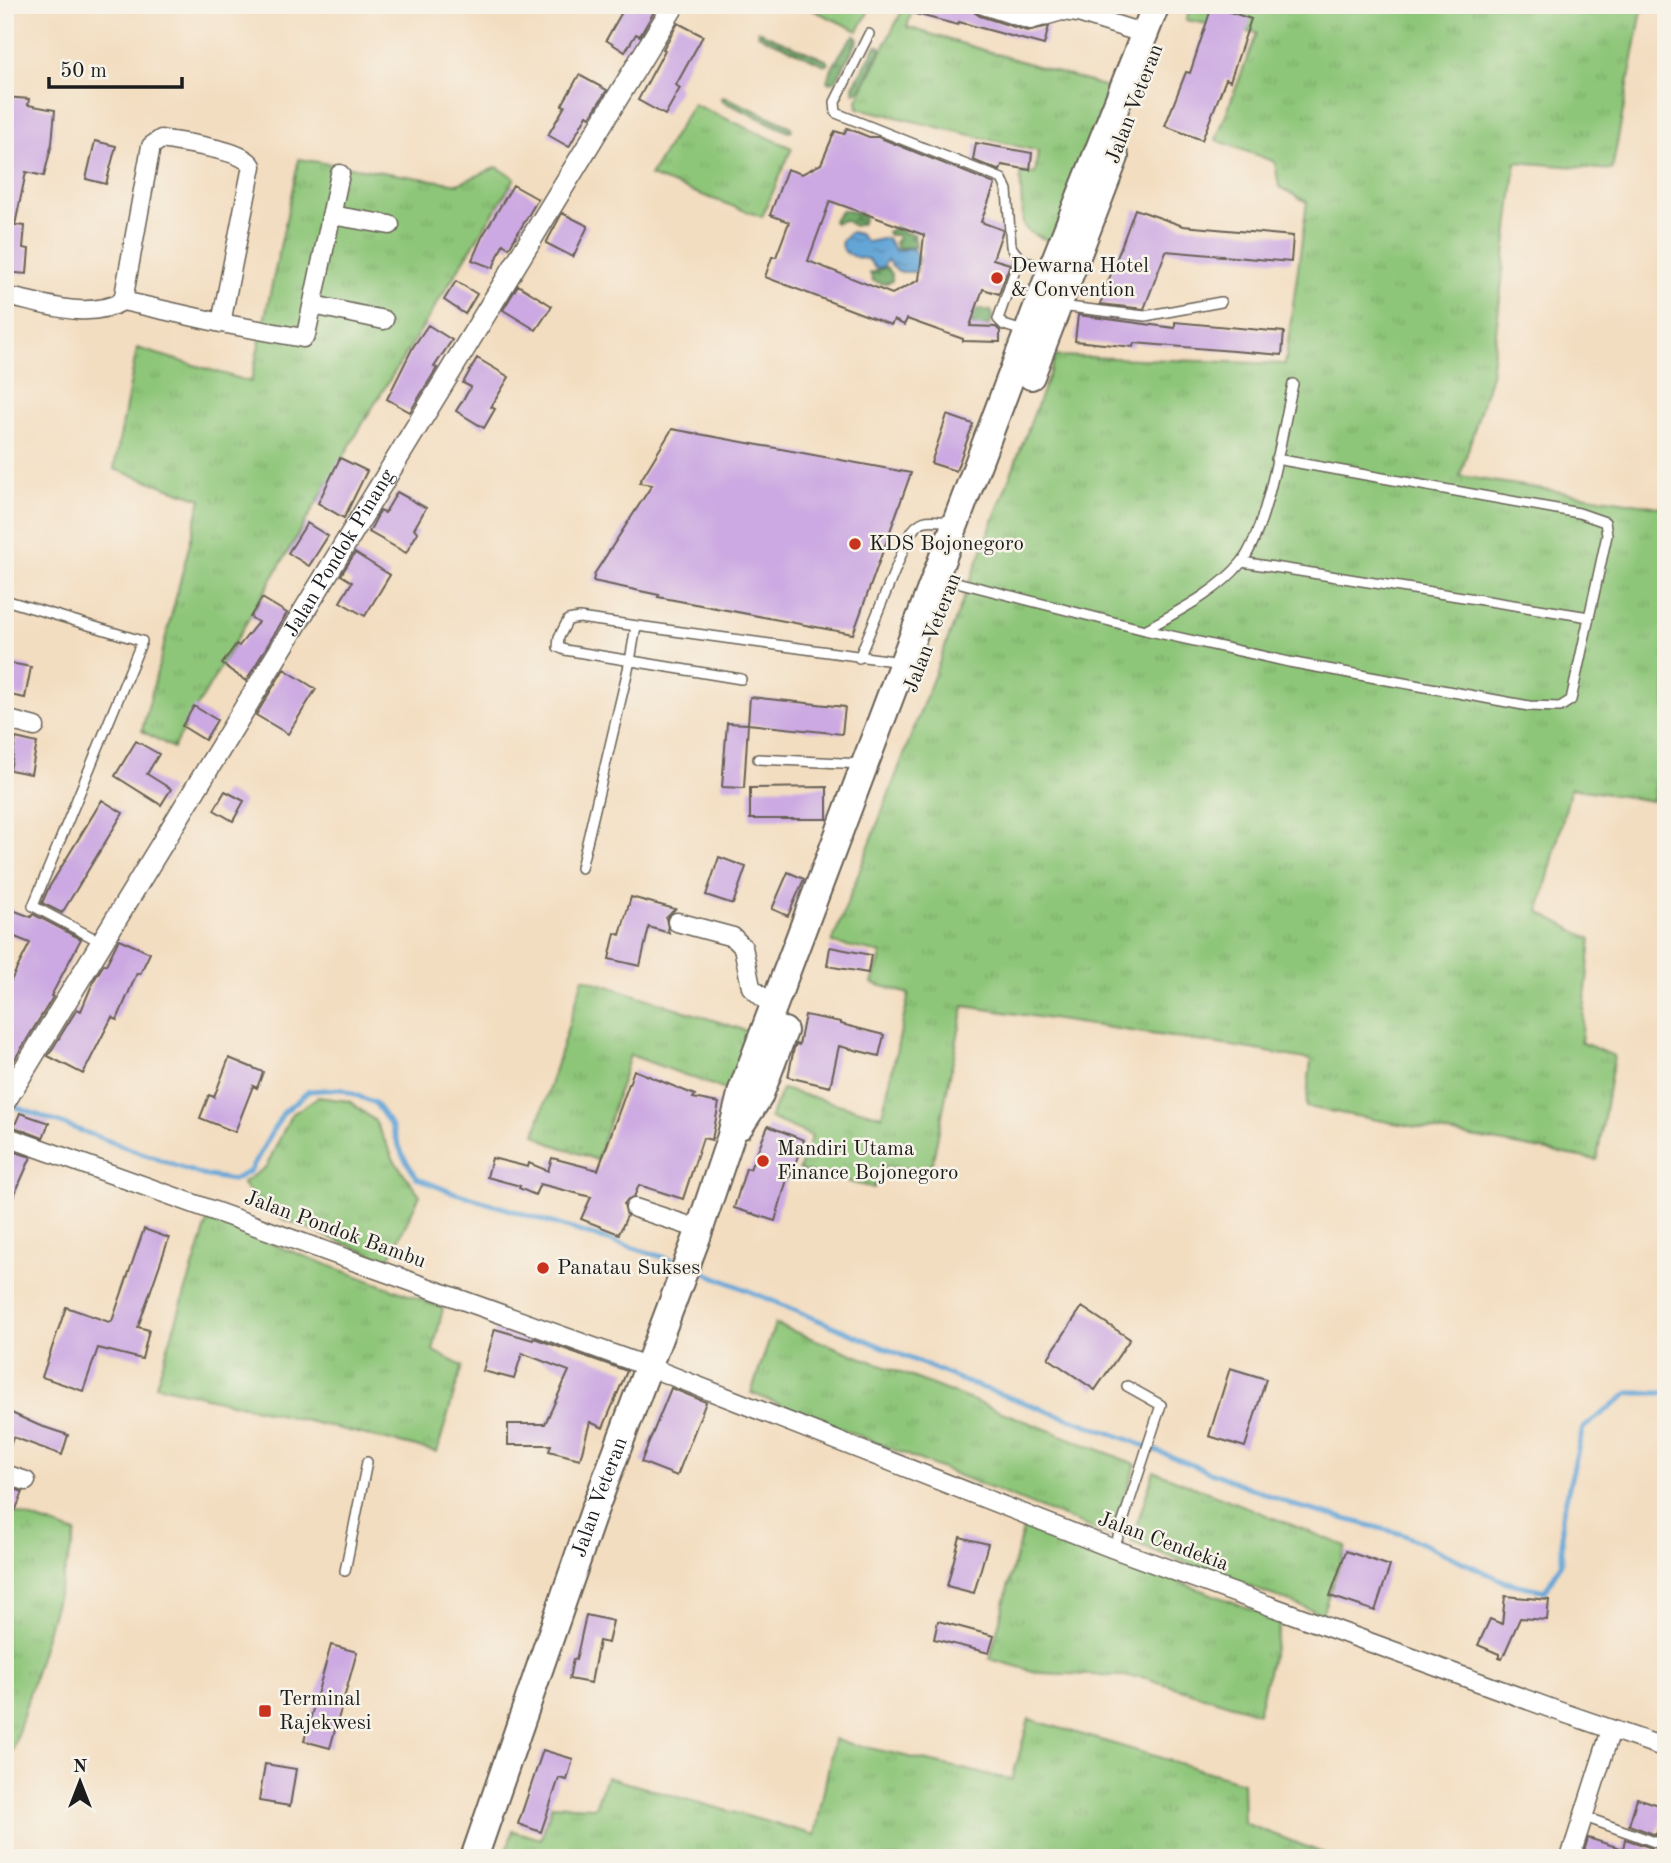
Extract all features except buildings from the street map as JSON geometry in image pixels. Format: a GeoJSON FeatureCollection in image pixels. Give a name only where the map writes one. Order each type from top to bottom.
{"type":"FeatureCollection","features":[{"type":"Feature","properties":{"kind":"main road","name":"Jalan Veteran"},"geometry":{"type":"LineString","coordinates":[[474,1858],[594,1511],[698,1233],[730,1139],[742,1090],[903,663],[944,579],[957,522],[1051,270],[1156,5]]}},
{"type":"Feature","properties":{"kind":"main road","name":"Jalan Veteran"},"geometry":{"type":"LineString","coordinates":[[730,1139],[759,1097],[944,579],[1058,306],[1173,5]]}},
{"type":"Feature","properties":{"kind":"street"},"geometry":{"type":"LineString","coordinates":[[984,5],[1030,20],[1062,11],[1078,13],[1145,34]]}},
{"type":"Feature","properties":{"kind":"street","name":"Jalan Pondok Pinang"},"geometry":{"type":"LineString","coordinates":[[9,1091],[102,943],[671,6]]}},
{"type":"Feature","properties":{"kind":"street"},"geometry":{"type":"LineString","coordinates":[[123,301],[150,146],[161,139],[237,154],[252,166],[221,323]]}},
{"type":"Feature","properties":{"kind":"street"},"geometry":{"type":"LineString","coordinates":[[5,296],[82,311],[100,310],[123,301],[303,338],[307,332],[340,174]]}},
{"type":"Feature","properties":{"kind":"street"},"geometry":{"type":"LineString","coordinates":[[331,215],[390,225]]}},
{"type":"Feature","properties":{"kind":"street"},"geometry":{"type":"LineString","coordinates":[[313,305],[384,320]]}},
{"type":"Feature","properties":{"kind":"street"},"geometry":{"type":"LineString","coordinates":[[5,719],[35,727]]}},
{"type":"Feature","properties":{"kind":"street"},"geometry":{"type":"LineString","coordinates":[[677,922],[733,937],[743,947],[751,988],[773,1007]]}},
{"type":"Feature","properties":{"kind":"street","name":"Jalan Pondok Bambu"},"geometry":{"type":"LineString","coordinates":[[5,1136],[649,1367]]}},
{"type":"Feature","properties":{"kind":"street"},"geometry":{"type":"LineString","coordinates":[[635,1208],[698,1233]]}},
{"type":"Feature","properties":{"kind":"street","name":"Jalan Cendekia"},"geometry":{"type":"LineString","coordinates":[[649,1367],[1114,1549],[1666,1748]]}},
{"type":"Feature","properties":{"kind":"street"},"geometry":{"type":"LineString","coordinates":[[5,1474],[26,1481]]}},
{"type":"Feature","properties":{"kind":"street"},"geometry":{"type":"LineString","coordinates":[[1570,1858],[1611,1730]]}},
{"type":"Feature","properties":{"kind":"lane"},"geometry":{"type":"LineString","coordinates":[[869,34],[835,102],[836,113],[1002,179],[1007,190],[1011,246],[1019,259],[1051,270]]}},
{"type":"Feature","properties":{"kind":"lane"},"geometry":{"type":"LineString","coordinates":[[1019,259],[998,319],[1004,325],[1028,333]]}},
{"type":"Feature","properties":{"kind":"lane"},"geometry":{"type":"LineString","coordinates":[[1058,306],[1145,316],[1221,302]]}},
{"type":"Feature","properties":{"kind":"lane"},"geometry":{"type":"LineString","coordinates":[[1145,630],[1207,593],[1242,562],[1257,532],[1293,384]]}},
{"type":"Feature","properties":{"kind":"lane"},"geometry":{"type":"LineString","coordinates":[[944,579],[1145,630],[1289,662],[1529,706],[1560,707],[1571,700],[1607,535],[1605,522],[1594,516],[1276,459]]}},
{"type":"Feature","properties":{"kind":"lane"},"geometry":{"type":"LineString","coordinates":[[859,658],[915,524],[922,521],[957,522]]}},
{"type":"Feature","properties":{"kind":"lane"},"geometry":{"type":"LineString","coordinates":[[1242,562],[1589,617]]}},
{"type":"Feature","properties":{"kind":"lane"},"geometry":{"type":"LineString","coordinates":[[5,600],[142,641],[33,906],[102,943]]}},
{"type":"Feature","properties":{"kind":"lane"},"geometry":{"type":"LineString","coordinates":[[741,679],[565,650],[558,647],[559,637],[568,620],[579,618],[903,663]]}},
{"type":"Feature","properties":{"kind":"lane"},"geometry":{"type":"LineString","coordinates":[[581,868],[631,661],[636,626]]}},
{"type":"Feature","properties":{"kind":"lane"},"geometry":{"type":"LineString","coordinates":[[758,760],[864,764]]}},
{"type":"Feature","properties":{"kind":"lane"},"geometry":{"type":"LineString","coordinates":[[1114,1549],[1161,1405],[1128,1386]]}},
{"type":"Feature","properties":{"kind":"lane"},"geometry":{"type":"LineString","coordinates":[[345,1571],[367,1462]]}},
{"type":"Feature","properties":{"kind":"lane"},"geometry":{"type":"LineString","coordinates":[[1582,1816],[1666,1846]]}},
{"type":"Feature","properties":{"kind":"green space"},"geometry":{"type":"Polygon","coordinates":[[[802,5],[872,5],[858,31],[802,5]]]}},
{"type":"Feature","properties":{"kind":"green space"},"geometry":{"type":"Polygon","coordinates":[[[905,5],[914,5],[907,27],[1113,89],[1055,244],[1029,232],[1023,225],[1020,172],[1035,174],[1038,151],[858,108],[857,100],[905,5]]]}},
{"type":"Feature","properties":{"kind":"green space"},"geometry":{"type":"Polygon","coordinates":[[[1191,5],[1643,5],[1612,170],[1516,162],[1491,375],[1460,476],[1666,508],[1666,724],[1653,801],[1571,788],[1539,912],[1591,939],[1581,1042],[1614,1056],[1597,1160],[1306,1107],[1311,1060],[964,1006],[931,1170],[880,1167],[874,1188],[799,1170],[812,1136],[770,1118],[782,1089],[882,1116],[909,994],[872,983],[882,953],[832,943],[1056,356],[1285,364],[1307,202],[1279,187],[1275,162],[1216,140],[1257,33],[1186,20],[1191,5]]]}},
{"type":"Feature","properties":{"kind":"green space"},"geometry":{"type":"Polygon","coordinates":[[[758,31],[826,60],[828,64],[758,35],[758,31]]]}},
{"type":"Feature","properties":{"kind":"green space"},"geometry":{"type":"Polygon","coordinates":[[[855,35],[858,40],[837,79],[830,83],[827,81],[835,64],[855,35]]]}},
{"type":"Feature","properties":{"kind":"green space"},"geometry":{"type":"Polygon","coordinates":[[[876,46],[880,46],[881,50],[861,89],[854,93],[853,86],[876,46]]]}},
{"type":"Feature","properties":{"kind":"green space"},"geometry":{"type":"Polygon","coordinates":[[[725,97],[790,126],[792,130],[789,132],[722,101],[721,98],[725,97]]]}},
{"type":"Feature","properties":{"kind":"green space"},"geometry":{"type":"Polygon","coordinates":[[[693,104],[792,148],[762,217],[650,176],[693,104]]]}},
{"type":"Feature","properties":{"kind":"green space"},"geometry":{"type":"Polygon","coordinates":[[[299,159],[458,184],[497,167],[515,178],[369,413],[173,748],[142,731],[201,499],[114,469],[137,348],[251,382],[299,159]]]}},
{"type":"Feature","properties":{"kind":"green space"},"geometry":{"type":"Polygon","coordinates":[[[842,210],[859,213],[864,217],[863,223],[854,226],[844,220],[835,223],[833,221],[842,210]]]}},
{"type":"Feature","properties":{"kind":"green space"},"geometry":{"type":"Polygon","coordinates":[[[896,227],[902,232],[914,234],[916,247],[897,248],[897,235],[889,235],[887,232],[896,227]]]}},
{"type":"Feature","properties":{"kind":"green space"},"geometry":{"type":"Polygon","coordinates":[[[886,267],[892,274],[892,281],[884,284],[873,281],[870,273],[886,267]]]}},
{"type":"Feature","properties":{"kind":"green space"},"geometry":{"type":"Polygon","coordinates":[[[979,309],[991,311],[993,315],[990,325],[979,327],[968,323],[979,309]]]}},
{"type":"Feature","properties":{"kind":"green space"},"geometry":{"type":"Polygon","coordinates":[[[583,978],[750,1032],[733,1081],[726,1090],[630,1055],[597,1160],[549,1143],[535,1134],[583,978]]]}},
{"type":"Feature","properties":{"kind":"green space"},"geometry":{"type":"Polygon","coordinates":[[[318,1097],[349,1101],[375,1121],[394,1160],[420,1195],[388,1261],[281,1218],[258,1203],[242,1183],[266,1167],[291,1115],[318,1097]]]}},
{"type":"Feature","properties":{"kind":"green space"},"geometry":{"type":"Polygon","coordinates":[[[208,1220],[443,1308],[433,1351],[462,1366],[437,1452],[156,1385],[208,1220]]]}},
{"type":"Feature","properties":{"kind":"green space"},"geometry":{"type":"Polygon","coordinates":[[[775,1324],[1136,1464],[1111,1536],[751,1393],[775,1324]]]}},
{"type":"Feature","properties":{"kind":"green space"},"geometry":{"type":"Polygon","coordinates":[[[1154,1471],[1346,1546],[1322,1614],[1131,1542],[1154,1471]]]}},
{"type":"Feature","properties":{"kind":"green space"},"geometry":{"type":"Polygon","coordinates":[[[5,1509],[76,1533],[5,1777],[5,1509]]]}},
{"type":"Feature","properties":{"kind":"green space"},"geometry":{"type":"Polygon","coordinates":[[[1024,1524],[1281,1620],[1258,1713],[1142,1677],[1040,1673],[990,1659],[1024,1524]]]}},
{"type":"Feature","properties":{"kind":"green space"},"geometry":{"type":"Polygon","coordinates":[[[1029,1719],[1243,1782],[1244,1823],[1336,1858],[504,1858],[513,1831],[541,1839],[552,1805],[595,1807],[606,1777],[815,1835],[834,1740],[1012,1780],[1029,1719]]]}},
{"type":"Feature","properties":{"kind":"water"},"geometry":{"type":"Polygon","coordinates":[[[851,232],[859,234],[867,242],[887,238],[896,251],[909,248],[914,250],[919,258],[916,272],[898,272],[887,260],[883,267],[875,268],[868,259],[849,254],[842,247],[842,243],[844,237],[851,232]]]}},
{"type":"Feature","properties":{"kind":"waterway"},"geometry":{"type":"LineString","coordinates":[[8,1104],[202,1175],[233,1180],[250,1171],[283,1113],[309,1091],[341,1089],[375,1103],[391,1125],[403,1156],[417,1178],[446,1190],[679,1262]]}},
{"type":"Feature","properties":{"kind":"waterway"},"geometry":{"type":"LineString","coordinates":[[694,1268],[966,1382],[1127,1439],[1296,1506],[1402,1534],[1506,1582],[1545,1591],[1562,1562],[1562,1516],[1583,1428],[1629,1393],[1666,1393]]}},
{"type":"Feature","properties":{"kind":"place","name":"Dewarna Hotel & Convention"},"geometry":{"type":"Point","coordinates":[997,278]}},
{"type":"Feature","properties":{"kind":"place","name":"KDS Bojonegoro"},"geometry":{"type":"Point","coordinates":[855,544]}},
{"type":"Feature","properties":{"kind":"place","name":"Mandiri Utama Finance Bojonegoro"},"geometry":{"type":"Point","coordinates":[763,1161]}},
{"type":"Feature","properties":{"kind":"place","name":"Panatau Sukses"},"geometry":{"type":"Point","coordinates":[543,1268]}},
{"type":"Feature","properties":{"kind":"place","name":"Terminal Rajekwesi"},"geometry":{"type":"Point","coordinates":[265,1711]}}]}
